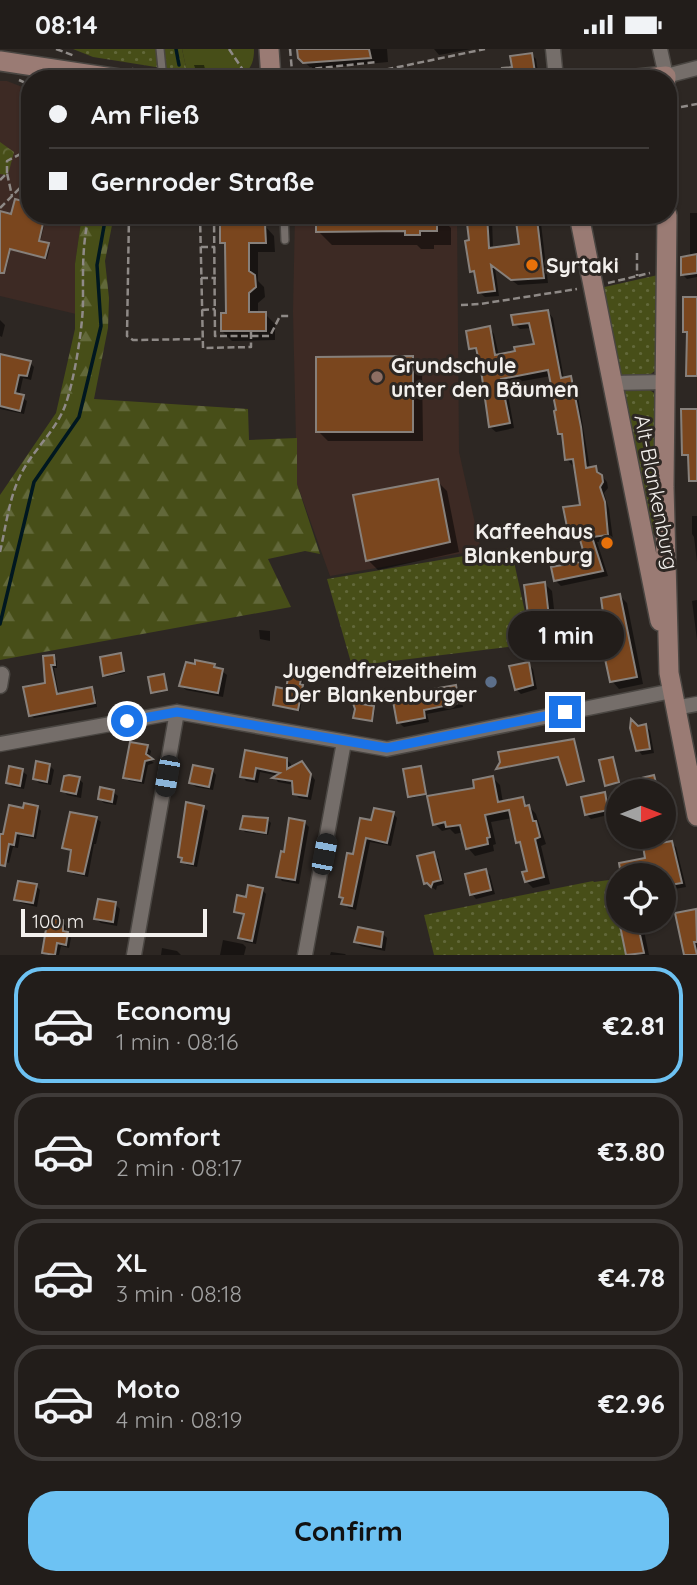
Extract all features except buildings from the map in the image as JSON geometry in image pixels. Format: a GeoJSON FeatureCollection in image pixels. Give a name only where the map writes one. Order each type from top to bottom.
{"type":"FeatureCollection","features":[{"type":"Feature","properties":{"kind":"main road"},"geometry":{"type":"LineString","coordinates":[[269,49],[270,70]]}},
{"type":"Feature","properties":{"kind":"main road"},"geometry":{"type":"LineString","coordinates":[[0,61],[60,70]]}},
{"type":"Feature","properties":{"kind":"main road","name":"Alt-Blankenburg"},"geometry":{"type":"LineString","coordinates":[[581,224],[662,630],[669,649]]}},
{"type":"Feature","properties":{"kind":"main road","name":"Alt-Blankenburg"},"geometry":{"type":"LineString","coordinates":[[667,224],[664,487],[669,649],[673,699],[697,816]]}},
{"type":"Feature","properties":{"kind":"street"},"geometry":{"type":"LineString","coordinates":[[553,49],[555,70]]}},
{"type":"Feature","properties":{"kind":"street"},"geometry":{"type":"LineString","coordinates":[[660,49],[664,70]]}},
{"type":"Feature","properties":{"kind":"street"},"geometry":{"type":"LineString","coordinates":[[677,74],[697,68]]}},
{"type":"Feature","properties":{"kind":"street","name":"Alt-Blankenburg"},"geometry":{"type":"LineString","coordinates":[[612,383],[665,382]]}},
{"type":"Feature","properties":{"kind":"street"},"geometry":{"type":"LineString","coordinates":[[0,744],[177,712],[387,748],[673,699],[697,703]]}},
{"type":"Feature","properties":{"kind":"street"},"geometry":{"type":"LineString","coordinates":[[134,955],[177,712]]}},
{"type":"Feature","properties":{"kind":"street"},"geometry":{"type":"LineString","coordinates":[[305,955],[344,742]]}},
{"type":"Feature","properties":{"kind":"lane"},"geometry":{"type":"LineString","coordinates":[[160,49],[162,70]]}},
{"type":"Feature","properties":{"kind":"lane"},"geometry":{"type":"LineString","coordinates":[[284,224],[285,240]]}},
{"type":"Feature","properties":{"kind":"path"},"geometry":{"type":"LineString","coordinates":[[229,49],[243,70]]}},
{"type":"Feature","properties":{"kind":"path"},"geometry":{"type":"LineString","coordinates":[[290,49],[292,70]]}},
{"type":"Feature","properties":{"kind":"path"},"geometry":{"type":"LineString","coordinates":[[384,70],[485,49]]}},
{"type":"Feature","properties":{"kind":"path"},"geometry":{"type":"LineString","coordinates":[[301,70],[377,62]]}},
{"type":"Feature","properties":{"kind":"path"},"geometry":{"type":"LineString","coordinates":[[681,107],[697,104]]}},
{"type":"Feature","properties":{"kind":"path"},"geometry":{"type":"LineString","coordinates":[[12,196],[7,162],[21,154]]}},
{"type":"Feature","properties":{"kind":"path"},"geometry":{"type":"LineString","coordinates":[[0,180],[7,173]]}},
{"type":"Feature","properties":{"kind":"path"},"geometry":{"type":"LineString","coordinates":[[0,208],[21,187]]}},
{"type":"Feature","properties":{"kind":"path"},"geometry":{"type":"LineString","coordinates":[[0,552],[14,490],[21,473],[54,427],[69,390],[82,321],[81,266],[88,224]]}},
{"type":"Feature","properties":{"kind":"path"},"geometry":{"type":"LineString","coordinates":[[129,224],[127,336],[133,340],[203,339]]}},
{"type":"Feature","properties":{"kind":"path"},"geometry":{"type":"LineString","coordinates":[[200,224],[203,348],[251,347],[251,333]]}},
{"type":"Feature","properties":{"kind":"path"},"geometry":{"type":"LineString","coordinates":[[215,224],[215,336],[251,333],[270,336],[280,316],[289,316]]}},
{"type":"Feature","properties":{"kind":"path"},"geometry":{"type":"LineString","coordinates":[[201,247],[216,247]]}},
{"type":"Feature","properties":{"kind":"path"},"geometry":{"type":"LineString","coordinates":[[637,253],[637,276]]}},
{"type":"Feature","properties":{"kind":"path"},"geometry":{"type":"LineString","coordinates":[[602,285],[660,271]]}},
{"type":"Feature","properties":{"kind":"path"},"geometry":{"type":"LineString","coordinates":[[201,278],[216,278]]}},
{"type":"Feature","properties":{"kind":"path"},"geometry":{"type":"LineString","coordinates":[[461,305],[480,305],[580,289]]}},
{"type":"Feature","properties":{"kind":"path"},"geometry":{"type":"LineString","coordinates":[[202,310],[215,309]]}},
{"type":"Feature","properties":{"kind":"shaded area"},"geometry":{"type":"Polygon","coordinates":[[[0,81],[7,81],[21,86],[21,224],[81,224],[75,264],[76,314],[0,296],[0,81]]]}},
{"type":"Feature","properties":{"kind":"shaded area","name":"Grundschule unter den Bäumen"},"geometry":{"type":"Polygon","coordinates":[[[295,224],[457,224],[459,452],[481,550],[330,576],[297,484],[293,312],[295,224]]]}},
{"type":"Feature","properties":{"kind":"green space"},"geometry":{"type":"Polygon","coordinates":[[[73,49],[182,49],[187,70],[174,70],[93,57],[73,49]]]}},
{"type":"Feature","properties":{"kind":"green space"},"geometry":{"type":"Polygon","coordinates":[[[182,49],[254,49],[248,70],[187,70],[182,49]]]}},
{"type":"Feature","properties":{"kind":"green space"},"geometry":{"type":"Polygon","coordinates":[[[0,142],[14,152],[6,175],[0,174],[0,142]]]}},
{"type":"Feature","properties":{"kind":"green space"},"geometry":{"type":"Polygon","coordinates":[[[81,224],[112,224],[105,261],[109,298],[108,328],[94,399],[248,409],[249,440],[297,438],[297,484],[320,554],[305,551],[268,559],[291,607],[0,660],[0,495],[56,413],[75,329],[75,264],[81,224]]]}},
{"type":"Feature","properties":{"kind":"green space"},"geometry":{"type":"Polygon","coordinates":[[[658,275],[656,370],[647,377],[621,376],[617,373],[600,288],[658,275]]]}},
{"type":"Feature","properties":{"kind":"green space"},"geometry":{"type":"Polygon","coordinates":[[[647,388],[658,396],[664,595],[623,392],[626,389],[647,388]]]}},
{"type":"Feature","properties":{"kind":"green space"},"geometry":{"type":"Polygon","coordinates":[[[511,548],[532,644],[352,666],[327,579],[511,548]]]}},
{"type":"Feature","properties":{"kind":"green space"},"geometry":{"type":"Polygon","coordinates":[[[606,880],[606,933],[621,933],[626,955],[434,955],[424,915],[606,880]]]}},
{"type":"Feature","properties":{"kind":"waterway"},"geometry":{"type":"LineString","coordinates":[[176,49],[179,65]]}},
{"type":"Feature","properties":{"kind":"waterway"},"geometry":{"type":"LineString","coordinates":[[0,624],[34,482],[79,417],[101,326],[97,265],[104,224]]}},
{"type":"Feature","properties":{"kind":"place","name":"Syrtaki"},"geometry":{"type":"Point","coordinates":[532,265]}},
{"type":"Feature","properties":{"kind":"place","name":"Grundschule unter den Bäumen"},"geometry":{"type":"Point","coordinates":[377,377]}},
{"type":"Feature","properties":{"kind":"place","name":"Kaffeehaus Blankenburg"},"geometry":{"type":"Point","coordinates":[607,543]}},
{"type":"Feature","properties":{"kind":"place","name":"Jugendfreizeitheim Der Blankenburger"},"geometry":{"type":"Point","coordinates":[491,682]}},
{"type":"Feature","properties":{"kind":"route"},"geometry":{"type":"LineString","coordinates":[[127,721],[177,712],[387,748],[565,712]]}}]}
